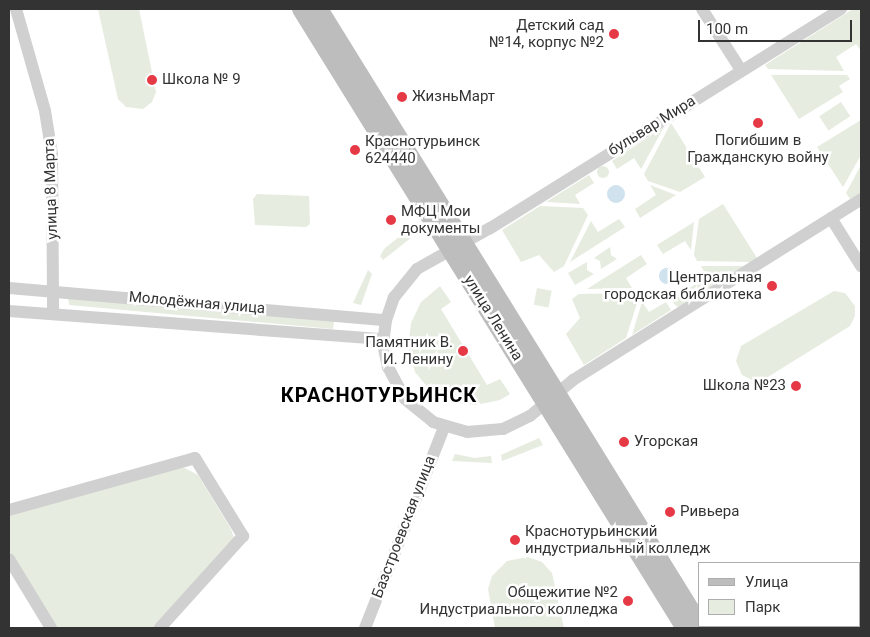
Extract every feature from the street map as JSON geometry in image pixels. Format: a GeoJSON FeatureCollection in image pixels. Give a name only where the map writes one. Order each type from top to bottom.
{"type":"FeatureCollection","features":[{"type":"Feature","properties":{"kind":"street","name":"улица 8 Марта"},"geometry":{"type":"LineString","coordinates":[[16,9],[45,110],[52,154],[53,314]]}},
{"type":"Feature","properties":{"kind":"street","name":"улица Ленина"},"geometry":{"type":"LineString","coordinates":[[301,9],[445,227],[550,397],[698,623]]}},
{"type":"Feature","properties":{"kind":"street","name":"улица Ленина"},"geometry":{"type":"LineString","coordinates":[[319,9],[445,227]]}},
{"type":"Feature","properties":{"kind":"street"},"geometry":{"type":"LineString","coordinates":[[702,9],[741,70]]}},
{"type":"Feature","properties":{"kind":"street","name":"бульвар Мира"},"geometry":{"type":"LineString","coordinates":[[444,427],[413,408],[398,389],[388,367],[383,339],[386,320],[394,297],[408,277],[841,9]]}},
{"type":"Feature","properties":{"kind":"street"},"geometry":{"type":"LineString","coordinates":[[444,427],[479,433],[503,429],[530,416],[550,397],[861,199]]}},
{"type":"Feature","properties":{"kind":"street"},"geometry":{"type":"LineString","coordinates":[[831,218],[861,266]]}},
{"type":"Feature","properties":{"kind":"street","name":"Молодёжная улица"},"geometry":{"type":"LineString","coordinates":[[9,288],[386,320]]}},
{"type":"Feature","properties":{"kind":"street","name":"Молодёжная улица"},"geometry":{"type":"LineString","coordinates":[[9,311],[383,339]]}},
{"type":"Feature","properties":{"kind":"street","name":"улица Ленина"},"geometry":{"type":"LineString","coordinates":[[565,420],[685,628]]}},
{"type":"Feature","properties":{"kind":"street","name":"Базстроевская улица"},"geometry":{"type":"LineString","coordinates":[[365,628],[444,427]]}},
{"type":"Feature","properties":{"kind":"street"},"geometry":{"type":"LineString","coordinates":[[9,510],[195,458],[243,536],[160,628]]}},
{"type":"Feature","properties":{"kind":"street"},"geometry":{"type":"LineString","coordinates":[[9,559],[52,628]]}},
{"type":"Feature","properties":{"kind":"green space"},"geometry":{"type":"Polygon","coordinates":[[[98,9],[139,9],[156,92],[152,102],[143,109],[126,107],[118,99],[98,9]]]}},
{"type":"Feature","properties":{"kind":"green space"},"geometry":{"type":"Polygon","coordinates":[[[853,9],[861,9],[861,51],[856,44],[836,57],[844,71],[768,69],[765,65],[853,9]]]}},
{"type":"Feature","properties":{"kind":"green space"},"geometry":{"type":"Polygon","coordinates":[[[771,75],[847,75],[850,79],[839,86],[843,92],[799,119],[771,75]]]}},
{"type":"Feature","properties":{"kind":"green space"},"geometry":{"type":"Polygon","coordinates":[[[841,102],[850,116],[828,130],[819,116],[841,102]]]}},
{"type":"Feature","properties":{"kind":"green space"},"geometry":{"type":"Polygon","coordinates":[[[861,120],[861,155],[843,187],[817,147],[861,120]]]}},
{"type":"Feature","properties":{"kind":"green space"},"geometry":{"type":"Polygon","coordinates":[[[671,123],[705,177],[680,192],[648,181],[644,174],[671,123]]]}},
{"type":"Feature","properties":{"kind":"green space"},"geometry":{"type":"Polygon","coordinates":[[[664,127],[641,169],[634,158],[617,169],[612,161],[664,127]]]}},
{"type":"Feature","properties":{"kind":"green space"},"geometry":{"type":"Polygon","coordinates":[[[861,165],[861,193],[850,199],[846,193],[861,165]]]}},
{"type":"Feature","properties":{"kind":"green space"},"geometry":{"type":"Polygon","coordinates":[[[601,166],[605,166],[609,172],[605,178],[601,178],[597,174],[597,170],[601,166]]]}},
{"type":"Feature","properties":{"kind":"green space"},"geometry":{"type":"Polygon","coordinates":[[[589,175],[594,183],[575,195],[580,204],[546,202],[589,175]]]}},
{"type":"Feature","properties":{"kind":"green space"},"geometry":{"type":"Polygon","coordinates":[[[650,185],[676,195],[640,218],[635,209],[656,195],[650,185]]]}},
{"type":"Feature","properties":{"kind":"green space"},"geometry":{"type":"Polygon","coordinates":[[[257,194],[309,196],[310,224],[306,227],[255,225],[253,199],[257,194]]]}},
{"type":"Feature","properties":{"kind":"green space"},"geometry":{"type":"Polygon","coordinates":[[[723,204],[757,258],[751,262],[697,261],[694,255],[699,219],[723,204]]]}},
{"type":"Feature","properties":{"kind":"green space"},"geometry":{"type":"Polygon","coordinates":[[[540,206],[583,208],[588,215],[564,266],[554,272],[539,255],[521,262],[502,230],[540,206]]]}},
{"type":"Feature","properties":{"kind":"green space"},"geometry":{"type":"Polygon","coordinates":[[[619,219],[625,227],[570,262],[591,221],[598,232],[619,219]]]}},
{"type":"Feature","properties":{"kind":"green space"},"geometry":{"type":"Polygon","coordinates":[[[694,222],[691,250],[685,241],[663,254],[657,245],[694,222]]]}},
{"type":"Feature","properties":{"kind":"green space"},"geometry":{"type":"Polygon","coordinates":[[[408,230],[412,237],[383,260],[380,256],[385,248],[408,230]]]}},
{"type":"Feature","properties":{"kind":"green space"},"geometry":{"type":"Polygon","coordinates":[[[610,247],[611,255],[617,259],[601,269],[600,261],[594,258],[610,247]]]}},
{"type":"Feature","properties":{"kind":"green space"},"geometry":{"type":"Polygon","coordinates":[[[641,255],[647,264],[626,278],[632,288],[587,289],[641,255]]]}},
{"type":"Feature","properties":{"kind":"green space"},"geometry":{"type":"Polygon","coordinates":[[[587,262],[587,270],[594,274],[575,285],[568,273],[587,262]]]}},
{"type":"Feature","properties":{"kind":"green space"},"geometry":{"type":"Polygon","coordinates":[[[701,266],[744,266],[693,297],[688,289],[707,277],[701,266]]]}},
{"type":"Feature","properties":{"kind":"green space"},"geometry":{"type":"Polygon","coordinates":[[[368,270],[372,274],[361,305],[353,303],[368,270]]]}},
{"type":"Feature","properties":{"kind":"green space"},"geometry":{"type":"Polygon","coordinates":[[[440,286],[451,302],[441,309],[487,385],[500,379],[510,394],[500,400],[476,405],[456,403],[429,389],[415,372],[408,348],[411,323],[421,302],[440,286]]]}},
{"type":"Feature","properties":{"kind":"green space"},"geometry":{"type":"Polygon","coordinates":[[[537,288],[552,291],[548,308],[534,305],[537,288]]]}},
{"type":"Feature","properties":{"kind":"green space"},"geometry":{"type":"Polygon","coordinates":[[[834,291],[845,293],[855,306],[855,316],[850,326],[763,380],[752,380],[742,375],[736,361],[741,346],[834,291]]]}},
{"type":"Feature","properties":{"kind":"green space"},"geometry":{"type":"Polygon","coordinates":[[[636,293],[639,297],[626,338],[584,365],[566,334],[580,318],[572,299],[579,294],[636,293]]]}},
{"type":"Feature","properties":{"kind":"green space"},"geometry":{"type":"Polygon","coordinates":[[[680,293],[685,295],[687,300],[685,305],[680,307],[675,305],[673,300],[675,295],[680,293]]]}},
{"type":"Feature","properties":{"kind":"green space"},"geometry":{"type":"Polygon","coordinates":[[[68,298],[334,321],[333,329],[69,305],[68,298]]]}},
{"type":"Feature","properties":{"kind":"green space"},"geometry":{"type":"Polygon","coordinates":[[[642,302],[649,312],[666,302],[671,310],[632,335],[642,302]]]}},
{"type":"Feature","properties":{"kind":"green space"},"geometry":{"type":"Polygon","coordinates":[[[539,438],[543,445],[502,461],[501,455],[539,438]]]}},
{"type":"Feature","properties":{"kind":"green space"},"geometry":{"type":"Polygon","coordinates":[[[455,454],[475,458],[491,456],[492,463],[452,461],[455,454]]]}},
{"type":"Feature","properties":{"kind":"green space"},"geometry":{"type":"Polygon","coordinates":[[[183,467],[198,475],[231,529],[234,538],[230,545],[154,628],[57,628],[9,550],[9,516],[183,467]]]}},
{"type":"Feature","properties":{"kind":"green space"},"geometry":{"type":"Polygon","coordinates":[[[528,557],[542,562],[552,573],[564,628],[495,628],[488,589],[492,576],[507,561],[528,557]]]}},
{"type":"Feature","properties":{"kind":"water"},"geometry":{"type":"Polygon","coordinates":[[[616,185],[622,188],[625,194],[622,200],[616,203],[610,200],[607,194],[610,188],[616,185]]]}},
{"type":"Feature","properties":{"kind":"water"},"geometry":{"type":"Polygon","coordinates":[[[664,268],[670,268],[675,273],[673,282],[664,284],[659,279],[659,273],[664,268]]]}},
{"type":"Feature","properties":{"kind":"place","name":"Детский сад №14, корпус №2"},"geometry":{"type":"Point","coordinates":[614,34]}},
{"type":"Feature","properties":{"kind":"place","name":"Школа № 9"},"geometry":{"type":"Point","coordinates":[152,80]}},
{"type":"Feature","properties":{"kind":"place","name":"ЖизньМарт"},"geometry":{"type":"Point","coordinates":[402,97]}},
{"type":"Feature","properties":{"kind":"place","name":"Погибшим в Гражданскую войну"},"geometry":{"type":"Point","coordinates":[758,123]}},
{"type":"Feature","properties":{"kind":"place","name":"Краснотурьинск 624440"},"geometry":{"type":"Point","coordinates":[355,150]}},
{"type":"Feature","properties":{"kind":"place","name":"МФЦ Мои документы"},"geometry":{"type":"Point","coordinates":[391,220]}},
{"type":"Feature","properties":{"kind":"place","name":"Центральная городская библиотека"},"geometry":{"type":"Point","coordinates":[772,286]}},
{"type":"Feature","properties":{"kind":"place","name":"Памятник В. И. Ленину"},"geometry":{"type":"Point","coordinates":[463,351]}},
{"type":"Feature","properties":{"kind":"place","name":"Школа №23"},"geometry":{"type":"Point","coordinates":[796,386]}},
{"type":"Feature","properties":{"kind":"place","name":"Угорская"},"geometry":{"type":"Point","coordinates":[624,442]}},
{"type":"Feature","properties":{"kind":"place","name":"Ривьера"},"geometry":{"type":"Point","coordinates":[670,512]}},
{"type":"Feature","properties":{"kind":"place","name":"Краснотурьинский индустриальный колледж"},"geometry":{"type":"Point","coordinates":[515,540]}},
{"type":"Feature","properties":{"kind":"place","name":"Общежитие №2 Индустриального колледжа"},"geometry":{"type":"Point","coordinates":[628,601]}},
{"type":"Feature","properties":{"kind":"district","name":"КРАСНОТУРЬИНСК"},"geometry":{"type":"Point","coordinates":[379,395]}}]}
